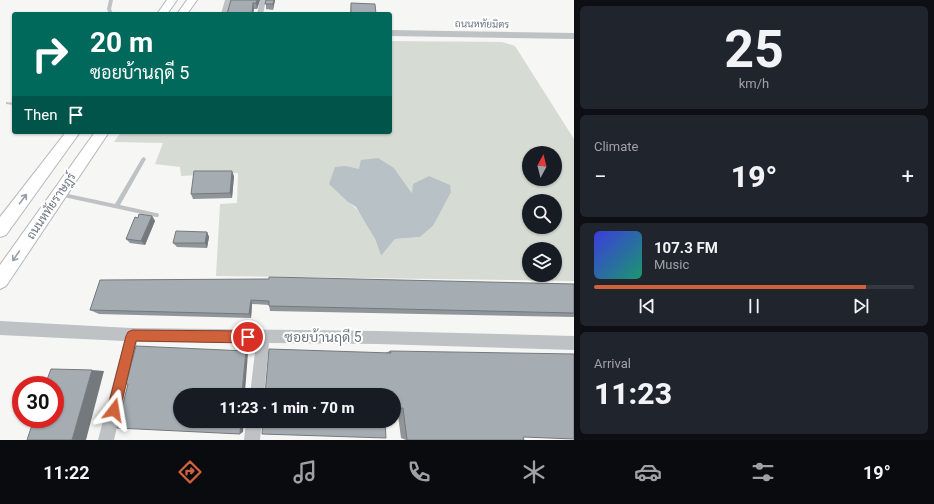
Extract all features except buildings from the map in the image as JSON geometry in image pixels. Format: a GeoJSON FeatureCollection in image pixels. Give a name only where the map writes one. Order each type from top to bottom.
{"type":"FeatureCollection","features":[{"type":"Feature","properties":{"kind":"main road"},"geometry":{"type":"LineString","coordinates":[[163,12],[172,0]]}},
{"type":"Feature","properties":{"kind":"main road"},"geometry":{"type":"LineString","coordinates":[[183,12],[192,0]]}},
{"type":"Feature","properties":{"kind":"main road","name":"ถนนหทัยราษฎร์"},"geometry":{"type":"LineString","coordinates":[[0,230],[72,134]]}},
{"type":"Feature","properties":{"kind":"main road","name":"ถนนหทัยราษฎร์"},"geometry":{"type":"LineString","coordinates":[[0,280],[101,134]]}},
{"type":"Feature","properties":{"kind":"street"},"geometry":{"type":"LineString","coordinates":[[225,12],[228,0]]}},
{"type":"Feature","properties":{"kind":"street"},"geometry":{"type":"LineString","coordinates":[[260,12],[263,0]]}},
{"type":"Feature","properties":{"kind":"street","name":"ถนนหทัยมิตร"},"geometry":{"type":"LineString","coordinates":[[392,33],[574,36]]}},
{"type":"Feature","properties":{"kind":"street","name":"ซอยบ้านฤดี 5"},"geometry":{"type":"LineString","coordinates":[[0,328],[61,333],[132,336],[352,337],[574,343]]}},
{"type":"Feature","properties":{"kind":"street"},"geometry":{"type":"LineString","coordinates":[[106,440],[132,336]]}},
{"type":"Feature","properties":{"kind":"street"},"geometry":{"type":"LineString","coordinates":[[257,388],[263,337]]}},
{"type":"Feature","properties":{"kind":"street"},"geometry":{"type":"LineString","coordinates":[[252,440],[253,428]]}},
{"type":"Feature","properties":{"kind":"lane"},"geometry":{"type":"LineString","coordinates":[[110,12],[111,0]]}},
{"type":"Feature","properties":{"kind":"lane"},"geometry":{"type":"LineString","coordinates":[[8,103],[12,104]]}},
{"type":"Feature","properties":{"kind":"lane"},"geometry":{"type":"LineString","coordinates":[[116,207],[144,159]]}},
{"type":"Feature","properties":{"kind":"lane"},"geometry":{"type":"LineString","coordinates":[[59,194],[156,215]]}},
{"type":"Feature","properties":{"kind":"shaded area"},"geometry":{"type":"Polygon","coordinates":[[[392,41],[502,42],[515,46],[574,139],[574,281],[562,281],[562,242],[522,242],[522,280],[216,276],[220,204],[237,203],[238,173],[181,176],[180,167],[155,164],[163,143],[114,142],[120,134],[392,134],[392,41]],[[346,166],[348,202],[359,212],[369,226],[381,256],[395,239],[420,237],[433,226],[441,209],[413,194],[394,168],[359,170],[346,166]]]}},
{"type":"Feature","properties":{"kind":"shaded area"},"geometry":{"type":"Polygon","coordinates":[[[378,158],[394,168],[412,193],[413,184],[429,176],[450,185],[451,192],[433,226],[420,237],[395,239],[381,256],[375,239],[356,207],[348,202],[329,184],[335,167],[346,166],[359,169],[361,160],[378,158]]]}},
{"type":"Feature","properties":{"kind":"route"},"geometry":{"type":"LineString","coordinates":[[114,410],[132,336],[248,337]]}}]}
